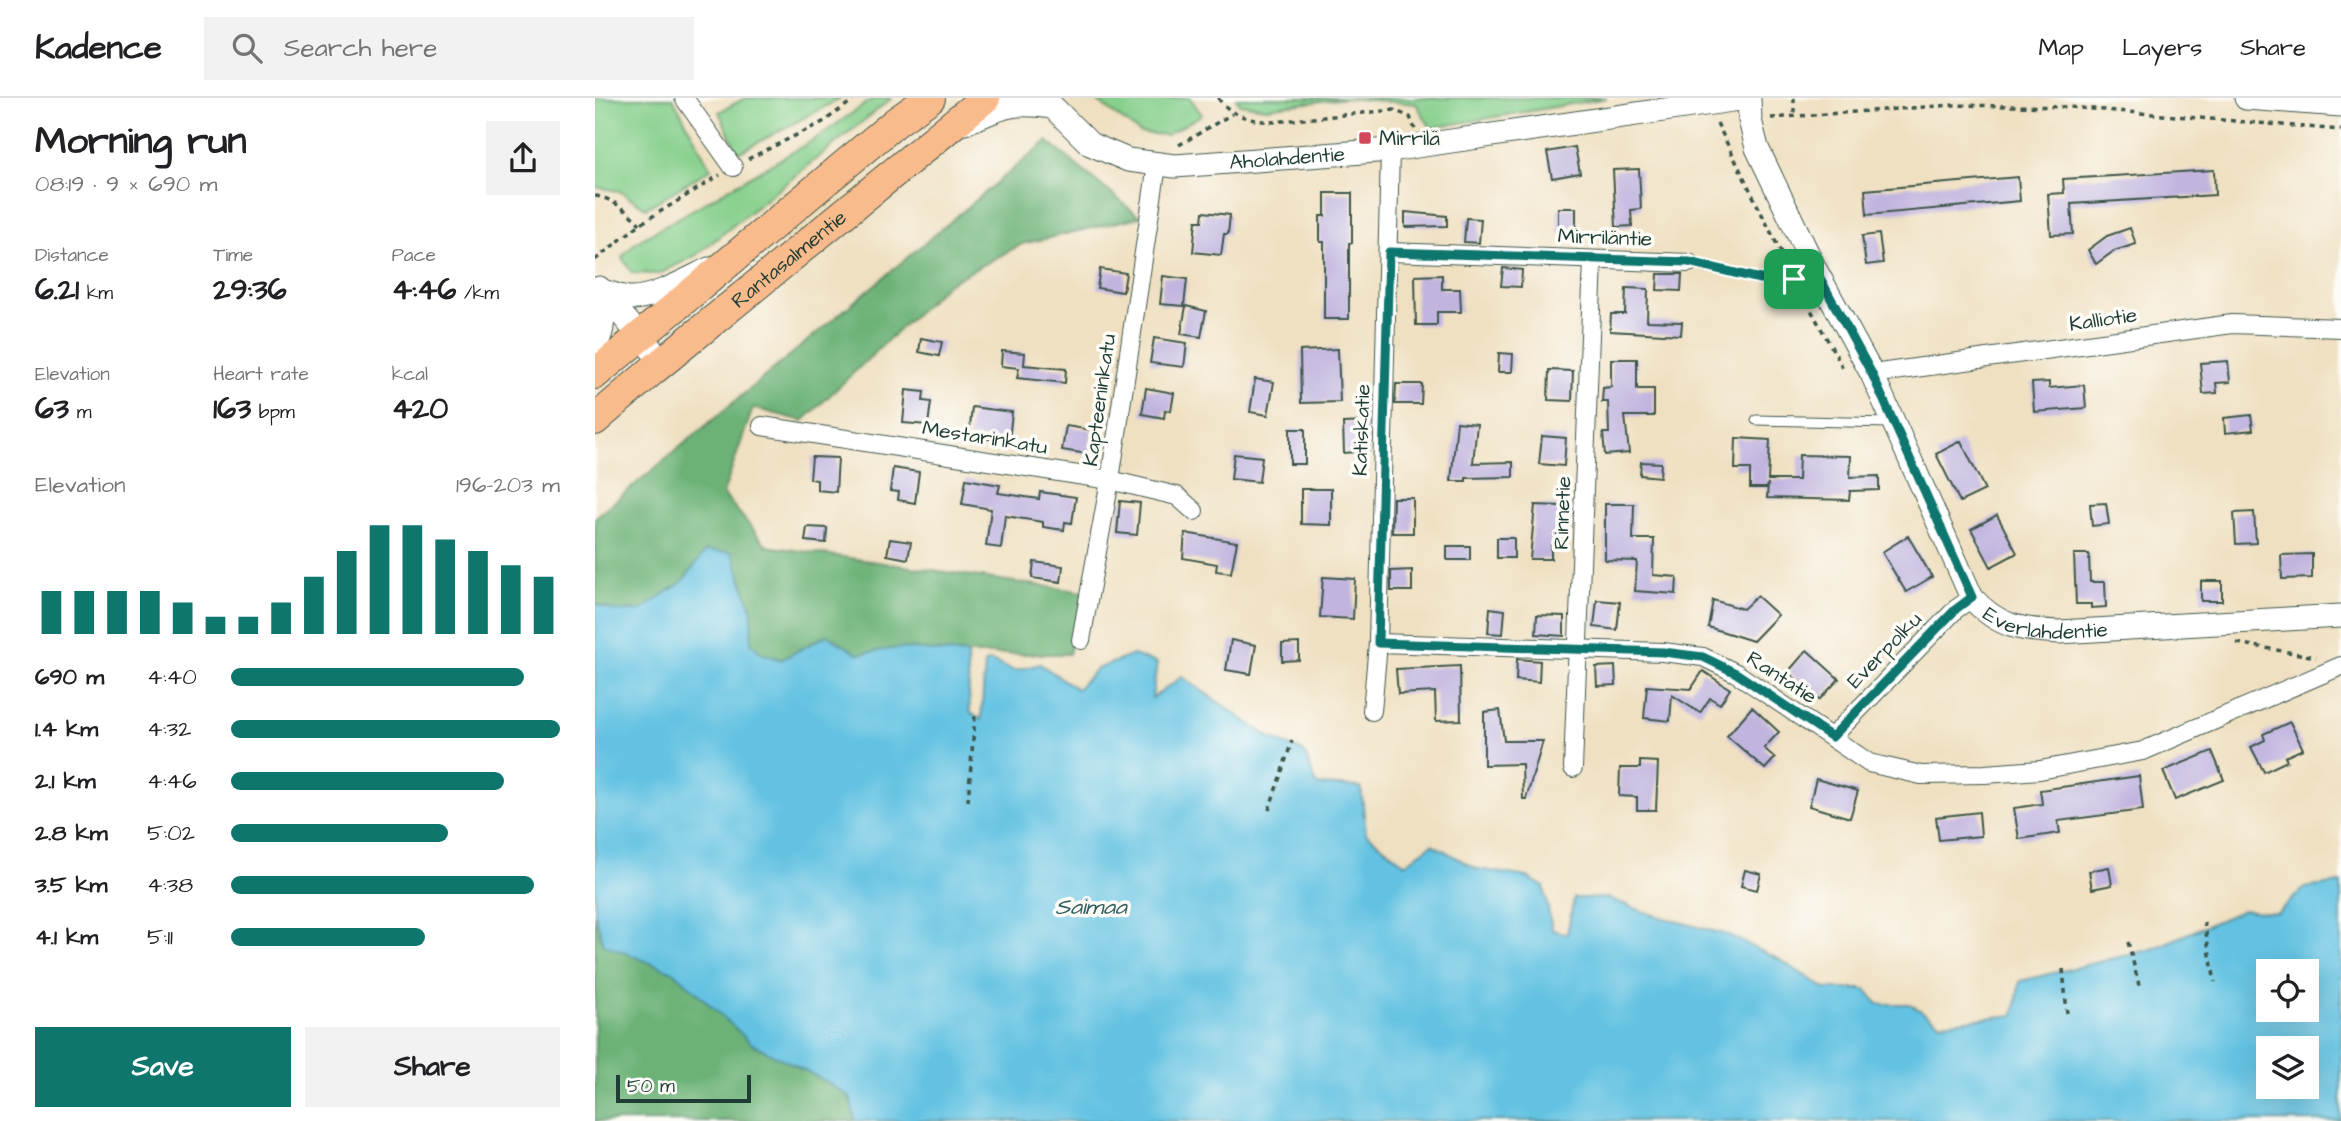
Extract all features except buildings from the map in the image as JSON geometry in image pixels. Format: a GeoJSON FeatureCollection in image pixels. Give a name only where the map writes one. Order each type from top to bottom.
{"type":"FeatureCollection","features":[{"type":"Feature","properties":{"kind":"highway","name":"Rantasalmentie"},"geometry":{"type":"LineString","coordinates":[[595,374],[896,122],[930,98]]}},
{"type":"Feature","properties":{"kind":"highway","name":"Rantasalmentie"},"geometry":{"type":"LineString","coordinates":[[595,420],[985,98]]}},
{"type":"Feature","properties":{"kind":"street"},"geometry":{"type":"LineString","coordinates":[[684,98],[733,167]]}},
{"type":"Feature","properties":{"kind":"street","name":"Aholahdentie"},"geometry":{"type":"LineString","coordinates":[[942,134],[1008,104],[1048,103],[1090,144],[1128,160],[1175,166],[1390,150],[1748,98]]}},
{"type":"Feature","properties":{"kind":"street","name":"Everlahdentie"},"geometry":{"type":"LineString","coordinates":[[1748,98],[1757,148],[1815,269],[1872,374],[1972,597],[1985,612],[2006,624],[2028,630],[2059,632],[2341,616]]}},
{"type":"Feature","properties":{"kind":"street"},"geometry":{"type":"LineString","coordinates":[[2246,98],[2341,105]]}},
{"type":"Feature","properties":{"kind":"street","name":"Katiskatie"},"geometry":{"type":"LineString","coordinates":[[1372,711],[1378,643],[1390,150]]}},
{"type":"Feature","properties":{"kind":"street","name":"Kapteeninkatu"},"geometry":{"type":"LineString","coordinates":[[1081,640],[1110,480],[1157,165]]}},
{"type":"Feature","properties":{"kind":"street","name":"Mirriläntie"},"geometry":{"type":"LineString","coordinates":[[1389,252],[1689,262]]}},
{"type":"Feature","properties":{"kind":"street"},"geometry":{"type":"LineString","coordinates":[[598,291],[631,298],[646,295],[669,288],[731,258]]}},
{"type":"Feature","properties":{"kind":"street","name":"Rinnetie"},"geometry":{"type":"LineString","coordinates":[[1573,768],[1580,650],[1593,260]]}},
{"type":"Feature","properties":{"kind":"street"},"geometry":{"type":"LineString","coordinates":[[598,291],[659,366]]}},
{"type":"Feature","properties":{"kind":"street"},"geometry":{"type":"LineString","coordinates":[[595,345],[604,320],[598,291]]}},
{"type":"Feature","properties":{"kind":"street","name":"Kalliotie"},"geometry":{"type":"LineString","coordinates":[[1872,374],[2232,324],[2341,328]]}},
{"type":"Feature","properties":{"kind":"street","name":"Mestarinkatu"},"geometry":{"type":"LineString","coordinates":[[762,426],[1110,480],[1177,496],[1194,511]]}},
{"type":"Feature","properties":{"kind":"street","name":"Everpolku"},"geometry":{"type":"LineString","coordinates":[[1832,737],[1956,609],[1972,597]]}},
{"type":"Feature","properties":{"kind":"street","name":"Rantatie"},"geometry":{"type":"LineString","coordinates":[[1378,643],[1663,652],[1703,657],[1736,673],[1869,763],[1921,775],[1985,774],[2041,769],[2143,751],[2340,666]]}},
{"type":"Feature","properties":{"kind":"lane"},"geometry":{"type":"LineString","coordinates":[[1756,419],[1894,423]]}},
{"type":"Feature","properties":{"kind":"path"},"geometry":{"type":"LineString","coordinates":[[1218,98],[1231,114],[1273,122],[1394,110],[1410,117],[1417,133],[1418,146]]}},
{"type":"Feature","properties":{"kind":"path"},"geometry":{"type":"LineString","coordinates":[[1794,98],[1794,116]]}},
{"type":"Feature","properties":{"kind":"path"},"geometry":{"type":"LineString","coordinates":[[1717,123],[1794,279],[1846,373]]}},
{"type":"Feature","properties":{"kind":"path"},"geometry":{"type":"LineString","coordinates":[[595,196],[626,210],[640,224]]}},
{"type":"Feature","properties":{"kind":"path"},"geometry":{"type":"LineString","coordinates":[[1689,262],[1760,279],[1794,279],[1815,269]]}},
{"type":"Feature","properties":{"kind":"path"},"geometry":{"type":"LineString","coordinates":[[2229,642],[2321,658],[2340,666]]}},
{"type":"Feature","properties":{"kind":"path"},"geometry":{"type":"LineString","coordinates":[[968,801],[975,716]]}},
{"type":"Feature","properties":{"kind":"path"},"geometry":{"type":"LineString","coordinates":[[1269,810],[1292,741]]}},
{"type":"Feature","properties":{"kind":"path"},"geometry":{"type":"LineString","coordinates":[[2204,922],[2215,982]]}},
{"type":"Feature","properties":{"kind":"path"},"geometry":{"type":"LineString","coordinates":[[2128,942],[2140,989]]}},
{"type":"Feature","properties":{"kind":"path"},"geometry":{"type":"LineString","coordinates":[[2063,969],[2067,1013]]}},
{"type":"Feature","properties":{"kind":"green space"},"geometry":{"type":"Polygon","coordinates":[[[595,98],[673,98],[711,169],[646,208],[619,191],[595,187],[595,98]]]}},
{"type":"Feature","properties":{"kind":"green space"},"geometry":{"type":"Polygon","coordinates":[[[745,98],[841,98],[738,153],[719,112],[745,98]]]}},
{"type":"Feature","properties":{"kind":"green space"},"geometry":{"type":"Polygon","coordinates":[[[874,98],[892,98],[695,256],[659,274],[632,273],[622,257],[635,243],[815,139],[874,98]]]}},
{"type":"Feature","properties":{"kind":"green space"},"geometry":{"type":"Polygon","coordinates":[[[1102,98],[1190,98],[1202,115],[1166,135],[1140,133],[1097,101],[1102,98]]]}},
{"type":"Feature","properties":{"kind":"green space"},"geometry":{"type":"Polygon","coordinates":[[[1236,98],[1347,98],[1266,108],[1240,104],[1236,98]]]}},
{"type":"Feature","properties":{"kind":"green space"},"geometry":{"type":"Polygon","coordinates":[[[1347,98],[1607,98],[1431,128],[1416,104],[1347,98]]]}},
{"type":"Feature","properties":{"kind":"green space"},"geometry":{"type":"Polygon","coordinates":[[[1047,141],[1140,217],[1022,244],[947,284],[803,421],[753,408],[723,494],[767,546],[1084,592],[1069,654],[967,654],[898,648],[858,654],[827,635],[781,660],[761,653],[751,643],[752,610],[706,551],[682,582],[640,611],[615,611],[595,604],[595,518],[1047,141]]]}},
{"type":"Feature","properties":{"kind":"green space"},"geometry":{"type":"Polygon","coordinates":[[[595,913],[603,944],[676,973],[752,1044],[820,1078],[850,1097],[855,1121],[595,1121],[595,913]]]}},
{"type":"Feature","properties":{"kind":"water","name":"Saimaa"},"geometry":{"type":"Polygon","coordinates":[[[706,551],[732,552],[752,610],[751,643],[761,653],[781,660],[827,635],[858,654],[898,648],[967,654],[970,712],[981,720],[985,663],[991,661],[1014,671],[1040,664],[1077,689],[1096,669],[1133,655],[1157,663],[1152,698],[1182,677],[1270,738],[1304,752],[1317,785],[1361,787],[1366,833],[1405,864],[1432,844],[1477,869],[1527,877],[1544,887],[1552,930],[1567,934],[1574,898],[1608,898],[1650,914],[1728,935],[1780,960],[1826,989],[1866,989],[1878,1004],[1910,1004],[1940,1023],[2014,1015],[2020,981],[2152,949],[2243,910],[2277,913],[2305,888],[2341,883],[2341,1121],[855,1121],[850,1097],[820,1078],[752,1044],[676,973],[603,944],[595,913],[595,604],[615,611],[640,611],[682,582],[706,551]]]}},
{"type":"Feature","properties":{"kind":"place","name":"Mirrilä"},"geometry":{"type":"Point","coordinates":[1365,138]}},
{"type":"Feature","properties":{"kind":"route"},"geometry":{"type":"LineString","coordinates":[[1389,252],[1689,262],[1760,279],[1794,279],[1815,269],[1872,374],[1972,597],[1956,609],[1832,737],[1736,673],[1703,657],[1663,652],[1378,643],[1389,252]]}}]}
